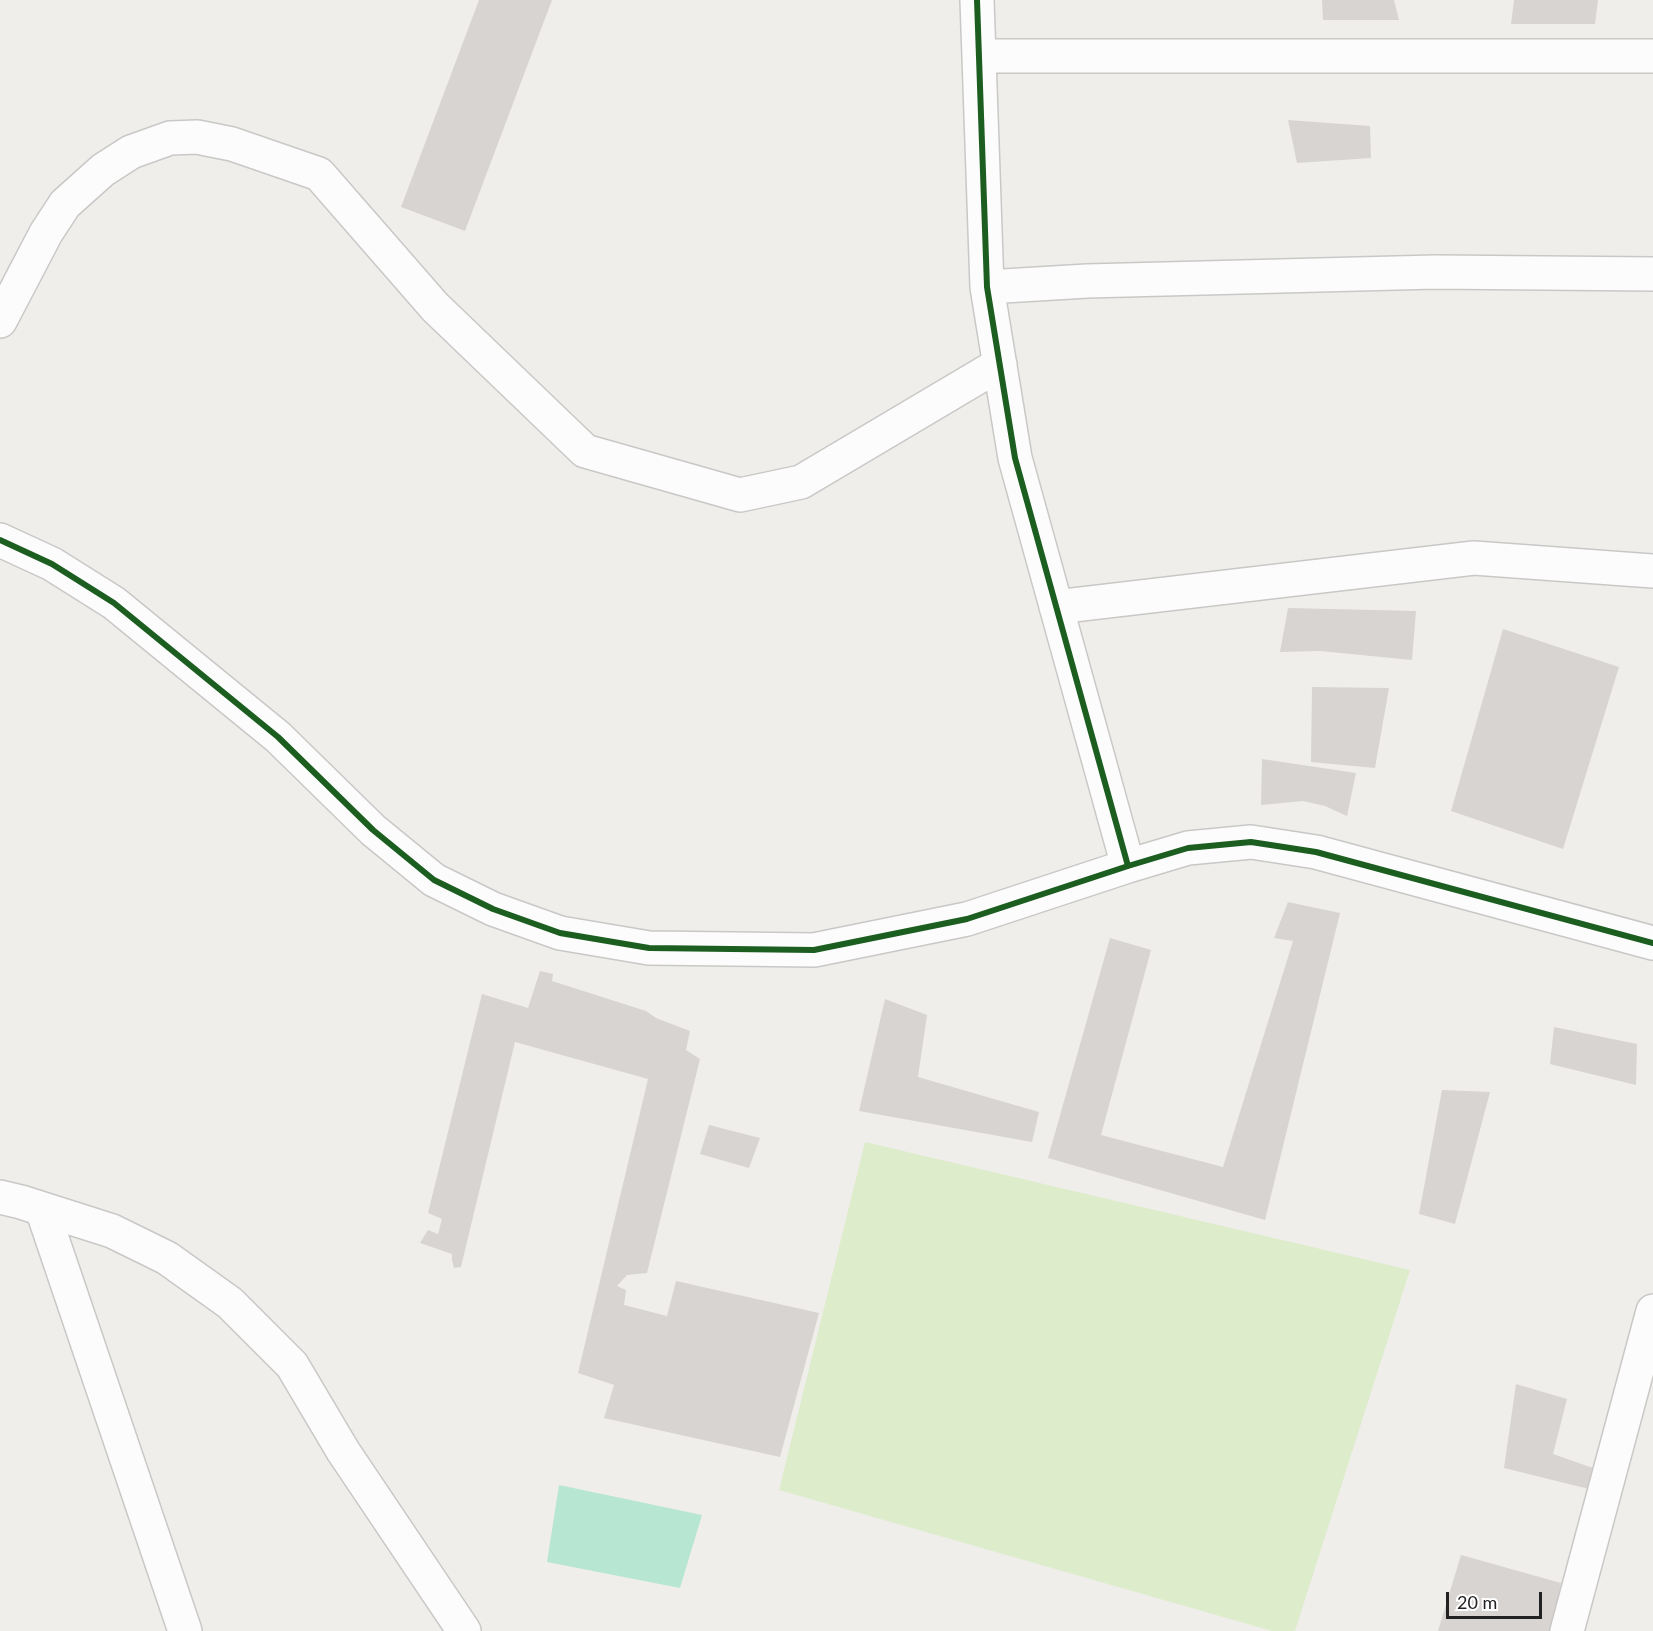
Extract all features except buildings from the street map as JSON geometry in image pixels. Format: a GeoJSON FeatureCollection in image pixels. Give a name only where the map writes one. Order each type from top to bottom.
{"type":"FeatureCollection","features":[{"type":"Feature","properties":{"kind":"street"},"geometry":{"type":"LineString","coordinates":[[977,0],[987,287],[1015,458],[1128,866]]}},
{"type":"Feature","properties":{"kind":"street"},"geometry":{"type":"LineString","coordinates":[[979,56],[1653,56]]}},
{"type":"Feature","properties":{"kind":"street"},"geometry":{"type":"LineString","coordinates":[[0,321],[46,233],[65,204],[103,170],[131,153],[170,138],[197,137],[232,144],[319,174],[435,307],[585,451],[740,495],[801,482],[1000,364]]}},
{"type":"Feature","properties":{"kind":"street"},"geometry":{"type":"LineString","coordinates":[[987,287],[1087,281],[1423,272],[1653,274]]}},
{"type":"Feature","properties":{"kind":"street"},"geometry":{"type":"LineString","coordinates":[[0,540],[52,564],[114,603],[278,737],[373,830],[434,880],[493,909],[560,933],[649,948],[814,950],[967,919],[1188,848],[1251,842],[1316,852],[1653,943]]}},
{"type":"Feature","properties":{"kind":"street"},"geometry":{"type":"LineString","coordinates":[[1056,607],[1474,558],[1653,571]]}},
{"type":"Feature","properties":{"kind":"street"},"geometry":{"type":"LineString","coordinates":[[0,1197],[112,1231],[167,1258],[230,1303],[292,1365],[343,1451],[464,1631]]}},
{"type":"Feature","properties":{"kind":"street"},"geometry":{"type":"LineString","coordinates":[[42,1209],[186,1631]]}},
{"type":"Feature","properties":{"kind":"street"},"geometry":{"type":"LineString","coordinates":[[1567,1631],[1653,1311]]}},
{"type":"Feature","properties":{"kind":"green space"},"geometry":{"type":"Polygon","coordinates":[[[865,1142],[1410,1270],[1295,1631],[1272,1631],[779,1490],[865,1142]]]}},
{"type":"Feature","properties":{"kind":"green space"},"geometry":{"type":"Polygon","coordinates":[[[559,1485],[702,1515],[680,1588],[547,1562],[559,1485]]]}},
{"type":"Feature","properties":{"kind":"cycle path"},"geometry":{"type":"LineString","coordinates":[[977,0],[987,287],[1015,458],[1128,866]]}},
{"type":"Feature","properties":{"kind":"cycle path"},"geometry":{"type":"LineString","coordinates":[[0,540],[52,564],[114,603],[278,737],[373,830],[434,880],[493,909],[560,933],[649,948],[814,950],[967,919],[1188,848],[1251,842],[1316,852],[1653,943]]}}]}
